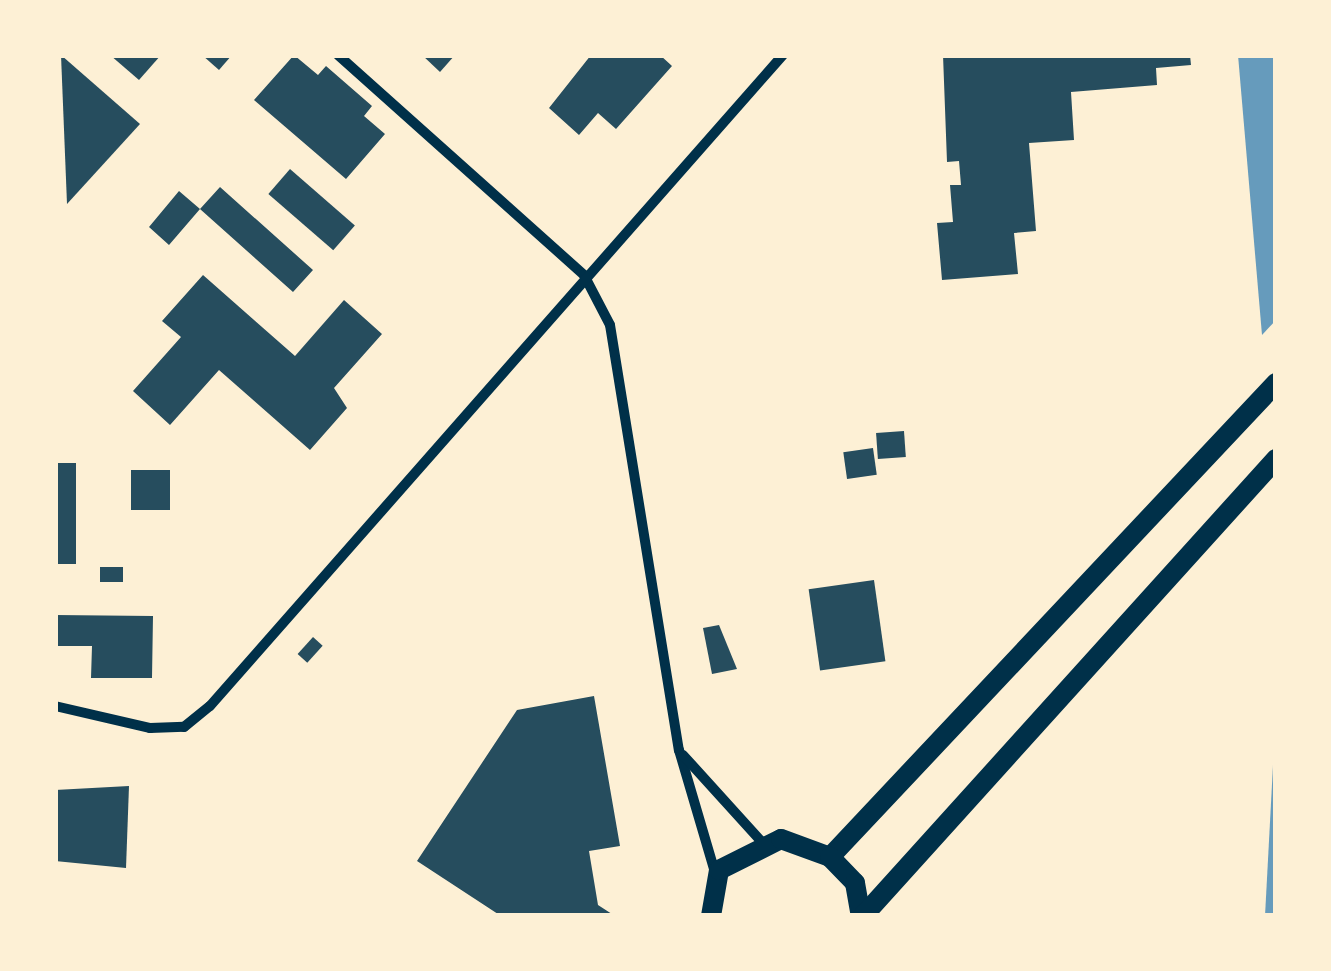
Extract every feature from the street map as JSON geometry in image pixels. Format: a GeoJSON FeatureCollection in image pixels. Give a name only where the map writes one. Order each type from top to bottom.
{"type":"FeatureCollection","features":[{"type":"Feature","properties":{"kind":"main road"},"geometry":{"type":"LineString","coordinates":[[830,857],[1276,382]]}},
{"type":"Feature","properties":{"kind":"main road"},"geometry":{"type":"LineString","coordinates":[[862,916],[1276,459]]}},
{"type":"Feature","properties":{"kind":"main road"},"geometry":{"type":"LineString","coordinates":[[711,916],[717,880],[735,854],[762,842],[808,844],[830,857],[855,883],[862,916]]}},
{"type":"Feature","properties":{"kind":"street"},"geometry":{"type":"LineString","coordinates":[[338,55],[584,275],[610,325],[678,750],[717,880]]}},
{"type":"Feature","properties":{"kind":"street"},"geometry":{"type":"LineString","coordinates":[[55,706],[150,728],[184,727],[210,706],[584,275],[783,55]]}},
{"type":"Feature","properties":{"kind":"street"},"geometry":{"type":"LineString","coordinates":[[678,750],[762,842]]}},
{"type":"Feature","properties":{"kind":"water"},"geometry":{"type":"Polygon","coordinates":[[[1238,55],[1276,55],[1276,320],[1262,335],[1238,55]]]}},
{"type":"Feature","properties":{"kind":"water"},"geometry":{"type":"Polygon","coordinates":[[[1276,709],[1276,916],[1265,916],[1276,709]]]}},
{"type":"Feature","properties":{"kind":"building"},"geometry":{"type":"Polygon","coordinates":[[[61,55],[140,124],[67,204],[61,55]]]}},
{"type":"Feature","properties":{"kind":"building"},"geometry":{"type":"Polygon","coordinates":[[[110,55],[161,55],[139,80],[110,55]]]}},
{"type":"Feature","properties":{"kind":"building"},"geometry":{"type":"Polygon","coordinates":[[[202,55],[232,55],[219,70],[202,55]]]}},
{"type":"Feature","properties":{"kind":"building"},"geometry":{"type":"Polygon","coordinates":[[[294,55],[318,75],[326,66],[372,106],[364,116],[385,134],[346,179],[254,100],[294,55]]]}},
{"type":"Feature","properties":{"kind":"building"},"geometry":{"type":"Polygon","coordinates":[[[422,55],[455,55],[440,72],[422,55]]]}},
{"type":"Feature","properties":{"kind":"building"},"geometry":{"type":"Polygon","coordinates":[[[591,55],[660,55],[672,66],[616,129],[598,113],[579,135],[549,108],[591,55]]]}},
{"type":"Feature","properties":{"kind":"building"},"geometry":{"type":"Polygon","coordinates":[[[943,55],[1190,55],[1191,65],[1156,68],[1157,85],[1071,92],[1074,140],[1029,143],[1036,231],[1014,233],[1018,274],[942,280],[937,223],[953,222],[950,185],[961,185],[959,161],[947,162],[943,55]]]}},
{"type":"Feature","properties":{"kind":"building"},"geometry":{"type":"Polygon","coordinates":[[[290,169],[355,225],[333,250],[268,194],[290,169]]]}},
{"type":"Feature","properties":{"kind":"building"},"geometry":{"type":"Polygon","coordinates":[[[220,187],[313,270],[293,292],[200,209],[220,187]]]}},
{"type":"Feature","properties":{"kind":"building"},"geometry":{"type":"Polygon","coordinates":[[[179,191],[200,209],[169,245],[149,227],[179,191]]]}},
{"type":"Feature","properties":{"kind":"building"},"geometry":{"type":"Polygon","coordinates":[[[203,275],[295,356],[344,300],[382,334],[334,388],[347,408],[310,450],[219,370],[170,425],[133,391],[181,337],[162,321],[203,275]]]}},
{"type":"Feature","properties":{"kind":"building"},"geometry":{"type":"Polygon","coordinates":[[[904,431],[906,457],[878,459],[876,433],[904,431]]]}},
{"type":"Feature","properties":{"kind":"building"},"geometry":{"type":"Polygon","coordinates":[[[873,448],[877,475],[847,479],[843,452],[873,448]]]}},
{"type":"Feature","properties":{"kind":"building"},"geometry":{"type":"Polygon","coordinates":[[[55,463],[76,463],[76,564],[55,564],[55,463]]]}},
{"type":"Feature","properties":{"kind":"building"},"geometry":{"type":"Polygon","coordinates":[[[131,470],[170,470],[170,510],[131,510],[131,470]]]}},
{"type":"Feature","properties":{"kind":"building"},"geometry":{"type":"Polygon","coordinates":[[[100,567],[123,567],[123,582],[100,582],[100,567]]]}},
{"type":"Feature","properties":{"kind":"building"},"geometry":{"type":"Polygon","coordinates":[[[874,580],[885,661],[820,670],[809,589],[874,580]]]}},
{"type":"Feature","properties":{"kind":"building"},"geometry":{"type":"Polygon","coordinates":[[[55,615],[153,616],[152,678],[91,678],[92,646],[55,646],[55,615]]]}},
{"type":"Feature","properties":{"kind":"building"},"geometry":{"type":"Polygon","coordinates":[[[719,625],[737,669],[712,674],[703,628],[719,625]]]}},
{"type":"Feature","properties":{"kind":"building"},"geometry":{"type":"Polygon","coordinates":[[[313,637],[323,646],[307,663],[298,654],[313,637]]]}},
{"type":"Feature","properties":{"kind":"building"},"geometry":{"type":"Polygon","coordinates":[[[594,696],[620,846],[589,851],[598,905],[615,916],[501,916],[417,861],[517,710],[594,696]]]}},
{"type":"Feature","properties":{"kind":"building"},"geometry":{"type":"Polygon","coordinates":[[[129,786],[126,868],[55,861],[55,790],[129,786]]]}}]}
